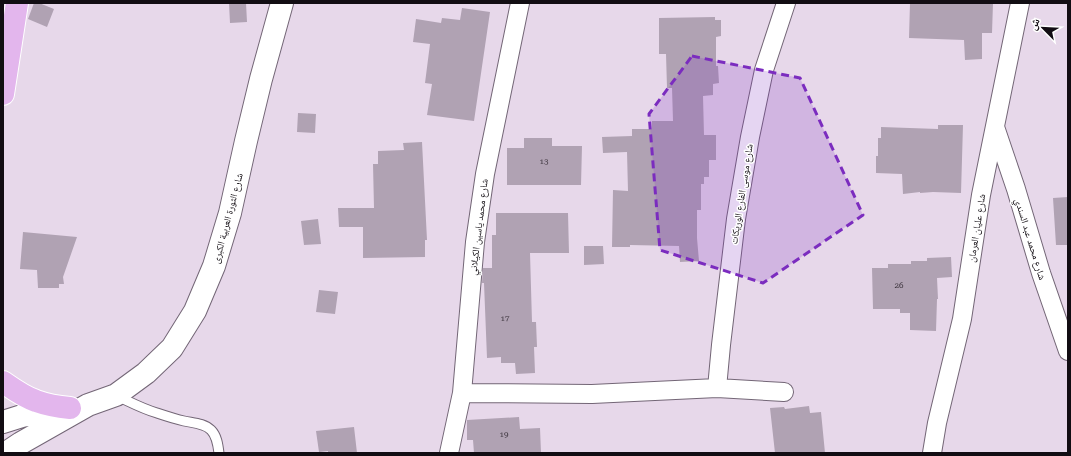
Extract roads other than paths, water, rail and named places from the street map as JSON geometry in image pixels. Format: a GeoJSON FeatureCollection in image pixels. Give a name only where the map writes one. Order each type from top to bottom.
{"type":"FeatureCollection","features":[{"type":"Feature","properties":{"kind":"main road"},"geometry":{"type":"LineString","coordinates":[[3,94],[17,3]]}},
{"type":"Feature","properties":{"kind":"main road"},"geometry":{"type":"LineString","coordinates":[[3,382],[16,392],[36,401],[54,406],[79,407]]}},
{"type":"Feature","properties":{"kind":"street","name":"شارع الثورة العربية الكبرى"},"geometry":{"type":"LineString","coordinates":[[3,422],[22,416],[79,407],[116,395],[146,373],[172,348],[195,310],[214,266],[230,213],[248,133],[282,3]]}},
{"type":"Feature","properties":{"kind":"street","name":"شارع محمد ياسين الكيلاني"},"geometry":{"type":"LineString","coordinates":[[449,453],[462,393],[475,242],[485,174],[520,3]]}},
{"type":"Feature","properties":{"kind":"street","name":"شارع موسى الفارع الوريكات"},"geometry":{"type":"LineString","coordinates":[[717,388],[736,219],[750,137],[764,70],[786,3]]}},
{"type":"Feature","properties":{"kind":"street","name":"شارع عليان العرمان"},"geometry":{"type":"LineString","coordinates":[[932,453],[937,423],[962,320],[981,195],[1020,3]]}},
{"type":"Feature","properties":{"kind":"street","name":"شارع محمد عبد السندي"},"geometry":{"type":"LineString","coordinates":[[995,126],[1016,189],[1041,273],[1068,351]]}},
{"type":"Feature","properties":{"kind":"street"},"geometry":{"type":"LineString","coordinates":[[462,393],[592,394],[717,388],[784,392]]}},
{"type":"Feature","properties":{"kind":"street","name":"شارع الثورة العربية الكبرى"},"geometry":{"type":"LineString","coordinates":[[6,453],[79,407]]}},
{"type":"Feature","properties":{"kind":"lane"},"geometry":{"type":"LineString","coordinates":[[116,395],[156,412],[200,424],[210,429],[217,441],[219,453]]}}]}
